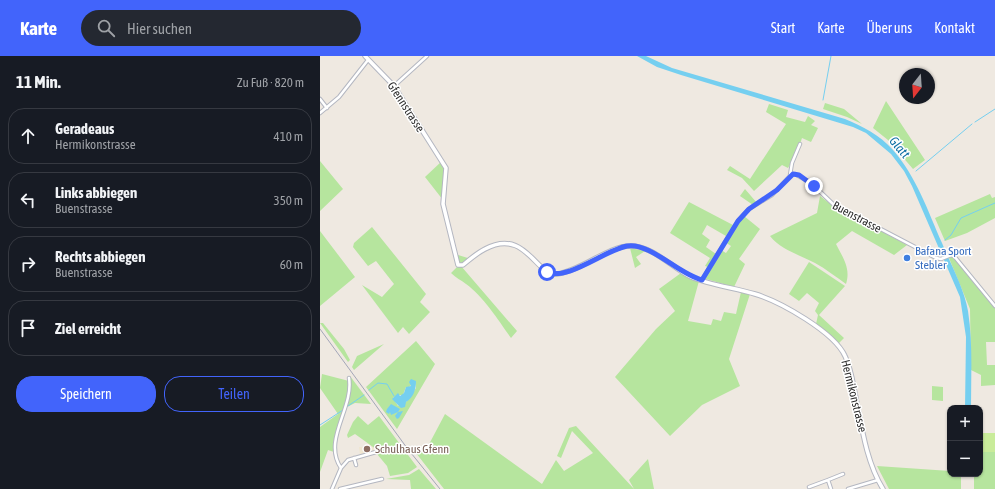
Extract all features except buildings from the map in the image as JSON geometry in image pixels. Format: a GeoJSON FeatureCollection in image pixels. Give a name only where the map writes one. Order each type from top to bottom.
{"type":"FeatureCollection","features":[{"type":"Feature","properties":{"kind":"street","name":"Gfennstrasse"},"geometry":{"type":"LineString","coordinates":[[365,56],[394,86],[447,171],[443,196],[444,208],[459,266]]}},
{"type":"Feature","properties":{"kind":"street"},"geometry":{"type":"LineString","coordinates":[[394,86],[426,56]]}},
{"type":"Feature","properties":{"kind":"street"},"geometry":{"type":"LineString","coordinates":[[320,113],[345,91],[368,60]]}},
{"type":"Feature","properties":{"kind":"street"},"geometry":{"type":"LineString","coordinates":[[320,99],[327,108]]}},
{"type":"Feature","properties":{"kind":"street"},"geometry":{"type":"LineString","coordinates":[[702,280],[738,221],[749,209],[777,190],[790,176],[792,163],[800,144]]}},
{"type":"Feature","properties":{"kind":"street","name":"Buenstrasse"},"geometry":{"type":"LineString","coordinates":[[790,176],[794,174],[799,175],[833,204],[936,258],[942,259],[948,256],[954,256],[995,306]]}},
{"type":"Feature","properties":{"kind":"street","name":"Hermikonstrasse"},"geometry":{"type":"LineString","coordinates":[[459,266],[489,246],[510,245],[526,250],[544,270],[556,274],[567,271],[620,248],[631,246],[647,250],[690,276],[775,301],[822,330],[836,342],[848,362],[870,459],[883,489]]}},
{"type":"Feature","properties":{"kind":"street"},"geometry":{"type":"LineString","coordinates":[[341,468],[336,460],[335,443],[346,408],[349,378]]}},
{"type":"Feature","properties":{"kind":"street"},"geometry":{"type":"LineString","coordinates":[[332,489],[341,468],[347,460],[376,452]]}},
{"type":"Feature","properties":{"kind":"street"},"geometry":{"type":"LineString","coordinates":[[354,458],[356,465]]}},
{"type":"Feature","properties":{"kind":"street"},"geometry":{"type":"LineString","coordinates":[[809,487],[843,474]]}},
{"type":"Feature","properties":{"kind":"street"},"geometry":{"type":"LineString","coordinates":[[340,489],[382,479]]}},
{"type":"Feature","properties":{"kind":"street"},"geometry":{"type":"LineString","coordinates":[[828,480],[831,489]]}},
{"type":"Feature","properties":{"kind":"street"},"geometry":{"type":"LineString","coordinates":[[849,489],[878,480]]}},
{"type":"Feature","properties":{"kind":"shaded area","name":"Schulhaus Gfenn"},"geometry":{"type":"Polygon","coordinates":[[[369,442],[378,450],[360,455],[359,447],[365,447],[369,442]]]}},
{"type":"Feature","properties":{"kind":"green space"},"geometry":{"type":"Polygon","coordinates":[[[886,101],[925,160],[913,169],[888,140],[873,128],[886,101]]]}},
{"type":"Feature","properties":{"kind":"green space"},"geometry":{"type":"Polygon","coordinates":[[[825,103],[844,109],[862,124],[823,109],[825,103]]]}},
{"type":"Feature","properties":{"kind":"green space"},"geometry":{"type":"Polygon","coordinates":[[[769,104],[788,110],[786,117],[805,122],[808,116],[815,121],[811,125],[818,128],[811,142],[802,138],[797,153],[788,168],[782,165],[754,191],[742,178],[727,170],[730,166],[750,179],[786,124],[766,112],[769,104]]]}},
{"type":"Feature","properties":{"kind":"green space"},"geometry":{"type":"Polygon","coordinates":[[[320,161],[343,189],[320,211],[320,161]]]}},
{"type":"Feature","properties":{"kind":"green space"},"geometry":{"type":"Polygon","coordinates":[[[442,161],[446,168],[443,200],[425,177],[442,161]]]}},
{"type":"Feature","properties":{"kind":"green space"},"geometry":{"type":"Polygon","coordinates":[[[745,189],[757,203],[753,205],[740,196],[745,189]]]}},
{"type":"Feature","properties":{"kind":"green space"},"geometry":{"type":"Polygon","coordinates":[[[990,194],[992,198],[995,197],[995,218],[967,233],[945,241],[935,218],[990,194]]]}},
{"type":"Feature","properties":{"kind":"green space"},"geometry":{"type":"Polygon","coordinates":[[[820,196],[829,203],[907,245],[894,255],[852,231],[836,244],[847,268],[848,273],[846,284],[819,265],[785,249],[774,241],[770,236],[817,213],[820,196]]]}},
{"type":"Feature","properties":{"kind":"green space"},"geometry":{"type":"Polygon","coordinates":[[[689,202],[733,225],[726,236],[707,225],[702,234],[710,240],[706,247],[716,254],[708,267],[705,266],[710,258],[670,233],[689,202]]]}},
{"type":"Feature","properties":{"kind":"green space"},"geometry":{"type":"Polygon","coordinates":[[[744,216],[760,229],[739,259],[745,264],[734,287],[706,279],[705,276],[721,250],[726,253],[731,246],[725,242],[744,216]]]}},
{"type":"Feature","properties":{"kind":"green space"},"geometry":{"type":"Polygon","coordinates":[[[372,227],[426,294],[420,302],[430,312],[409,334],[403,327],[398,333],[362,285],[382,297],[394,284],[376,261],[368,266],[353,247],[354,243],[372,227]]]}},
{"type":"Feature","properties":{"kind":"green space"},"geometry":{"type":"Polygon","coordinates":[[[320,231],[355,277],[320,306],[320,231]]]}},
{"type":"Feature","properties":{"kind":"green space"},"geometry":{"type":"Polygon","coordinates":[[[630,248],[645,251],[636,257],[641,264],[635,268],[630,248]]]}},
{"type":"Feature","properties":{"kind":"green space"},"geometry":{"type":"Polygon","coordinates":[[[455,254],[471,259],[461,266],[517,331],[511,338],[479,295],[451,273],[458,266],[455,254]]]}},
{"type":"Feature","properties":{"kind":"green space"},"geometry":{"type":"Polygon","coordinates":[[[952,256],[995,307],[995,342],[986,342],[987,365],[995,365],[995,385],[981,386],[981,375],[971,370],[970,309],[949,258],[952,256]]]}},
{"type":"Feature","properties":{"kind":"green space"},"geometry":{"type":"Polygon","coordinates":[[[809,262],[845,286],[819,315],[844,338],[839,343],[816,324],[818,315],[815,311],[819,303],[807,293],[799,301],[789,294],[809,262]]]}},
{"type":"Feature","properties":{"kind":"green space"},"geometry":{"type":"Polygon","coordinates":[[[681,273],[699,281],[688,321],[711,325],[713,319],[721,321],[724,312],[736,314],[741,292],[750,294],[729,359],[740,386],[702,405],[670,436],[615,377],[656,329],[675,311],[659,289],[681,273]]]}},
{"type":"Feature","properties":{"kind":"green space"},"geometry":{"type":"Polygon","coordinates":[[[320,323],[323,323],[344,349],[350,360],[348,362],[320,323]]]}},
{"type":"Feature","properties":{"kind":"green space"},"geometry":{"type":"Polygon","coordinates":[[[416,341],[435,364],[397,429],[366,387],[416,341]],[[415,381],[408,388],[406,387],[403,395],[397,395],[393,398],[398,406],[406,402],[416,388],[415,381]]]}},
{"type":"Feature","properties":{"kind":"green space"},"geometry":{"type":"Polygon","coordinates":[[[384,344],[354,370],[352,367],[357,356],[384,344]]]}},
{"type":"Feature","properties":{"kind":"green space"},"geometry":{"type":"Polygon","coordinates":[[[322,374],[349,381],[347,399],[337,434],[334,452],[328,450],[320,472],[320,427],[338,414],[320,388],[322,374]]]}},
{"type":"Feature","properties":{"kind":"green space"},"geometry":{"type":"Polygon","coordinates":[[[350,376],[371,404],[355,403],[347,407],[350,376]]]}},
{"type":"Feature","properties":{"kind":"green space"},"geometry":{"type":"Polygon","coordinates":[[[932,386],[943,387],[943,401],[932,400],[932,386]]]}},
{"type":"Feature","properties":{"kind":"green space"},"geometry":{"type":"Polygon","coordinates":[[[445,414],[542,484],[556,460],[564,471],[593,453],[572,431],[561,458],[557,456],[569,428],[576,426],[634,489],[444,489],[416,453],[418,454],[427,448],[445,414]]]}},
{"type":"Feature","properties":{"kind":"green space"},"geometry":{"type":"Polygon","coordinates":[[[358,416],[368,425],[379,416],[417,467],[408,473],[390,476],[387,466],[377,454],[380,452],[355,434],[348,438],[347,435],[353,422],[358,416]]]}},
{"type":"Feature","properties":{"kind":"green space"},"geometry":{"type":"Polygon","coordinates":[[[983,433],[995,433],[995,489],[974,489],[974,477],[983,477],[983,433]]]}},
{"type":"Feature","properties":{"kind":"green space"},"geometry":{"type":"Polygon","coordinates":[[[983,433],[995,433],[995,452],[983,452],[983,433]]]}},
{"type":"Feature","properties":{"kind":"green space"},"geometry":{"type":"Polygon","coordinates":[[[648,459],[654,489],[634,489],[629,480],[648,459]]]}},
{"type":"Feature","properties":{"kind":"green space"},"geometry":{"type":"Polygon","coordinates":[[[877,466],[947,471],[947,477],[961,477],[961,489],[889,489],[877,466]]]}},
{"type":"Feature","properties":{"kind":"green space"},"geometry":{"type":"Polygon","coordinates":[[[419,469],[436,489],[411,489],[410,480],[386,479],[409,475],[419,469]]]}},
{"type":"Feature","properties":{"kind":"water","name":"Glatt"},"geometry":{"type":"Polygon","coordinates":[[[637,56],[646,56],[672,68],[845,119],[870,132],[893,150],[915,182],[921,194],[964,294],[971,335],[971,405],[965,405],[966,337],[960,297],[912,186],[904,171],[891,154],[866,133],[853,127],[657,67],[637,56]]]}},
{"type":"Feature","properties":{"kind":"water"},"geometry":{"type":"Polygon","coordinates":[[[411,379],[416,381],[415,391],[411,398],[406,402],[405,407],[401,408],[392,399],[398,393],[400,396],[404,393],[406,387],[411,386],[409,382],[411,379]]]}},
{"type":"Feature","properties":{"kind":"water"},"geometry":{"type":"Polygon","coordinates":[[[391,404],[400,409],[398,412],[391,415],[390,412],[389,414],[386,412],[391,404]]]}},
{"type":"Feature","properties":{"kind":"water"},"geometry":{"type":"Polygon","coordinates":[[[403,411],[397,419],[395,416],[398,412],[403,411]]]}},
{"type":"Feature","properties":{"kind":"waterway"},"geometry":{"type":"LineString","coordinates":[[823,100],[831,56]]}},
{"type":"Feature","properties":{"kind":"waterway"},"geometry":{"type":"LineString","coordinates":[[975,122],[995,109]]}},
{"type":"Feature","properties":{"kind":"waterway"},"geometry":{"type":"LineString","coordinates":[[916,171],[972,124]]}},
{"type":"Feature","properties":{"kind":"waterway"},"geometry":{"type":"LineString","coordinates":[[945,240],[951,235],[961,218],[995,203]]}},
{"type":"Feature","properties":{"kind":"waterway"},"geometry":{"type":"LineString","coordinates":[[369,390],[378,383],[387,384],[394,396]]}},
{"type":"Feature","properties":{"kind":"waterway"},"geometry":{"type":"LineString","coordinates":[[348,406],[364,395]]}},
{"type":"Feature","properties":{"kind":"waterway"},"geometry":{"type":"LineString","coordinates":[[320,425],[343,410]]}},
{"type":"Feature","properties":{"kind":"railway"},"geometry":{"type":"LineString","coordinates":[[320,329],[407,448],[440,489]]}},
{"type":"Feature","properties":{"kind":"place","name":"Bafana Sport Stebler"},"geometry":{"type":"Point","coordinates":[907,258]}},
{"type":"Feature","properties":{"kind":"place","name":"Schulhaus Gfenn"},"geometry":{"type":"Point","coordinates":[367,449]}},
{"type":"Feature","properties":{"kind":"route"},"geometry":{"type":"LineString","coordinates":[[547,272],[552,274],[564,273],[619,248],[636,246],[642,247],[690,276],[702,280],[732,229],[749,209],[772,195],[793,174],[799,175],[814,186]]}}]}
